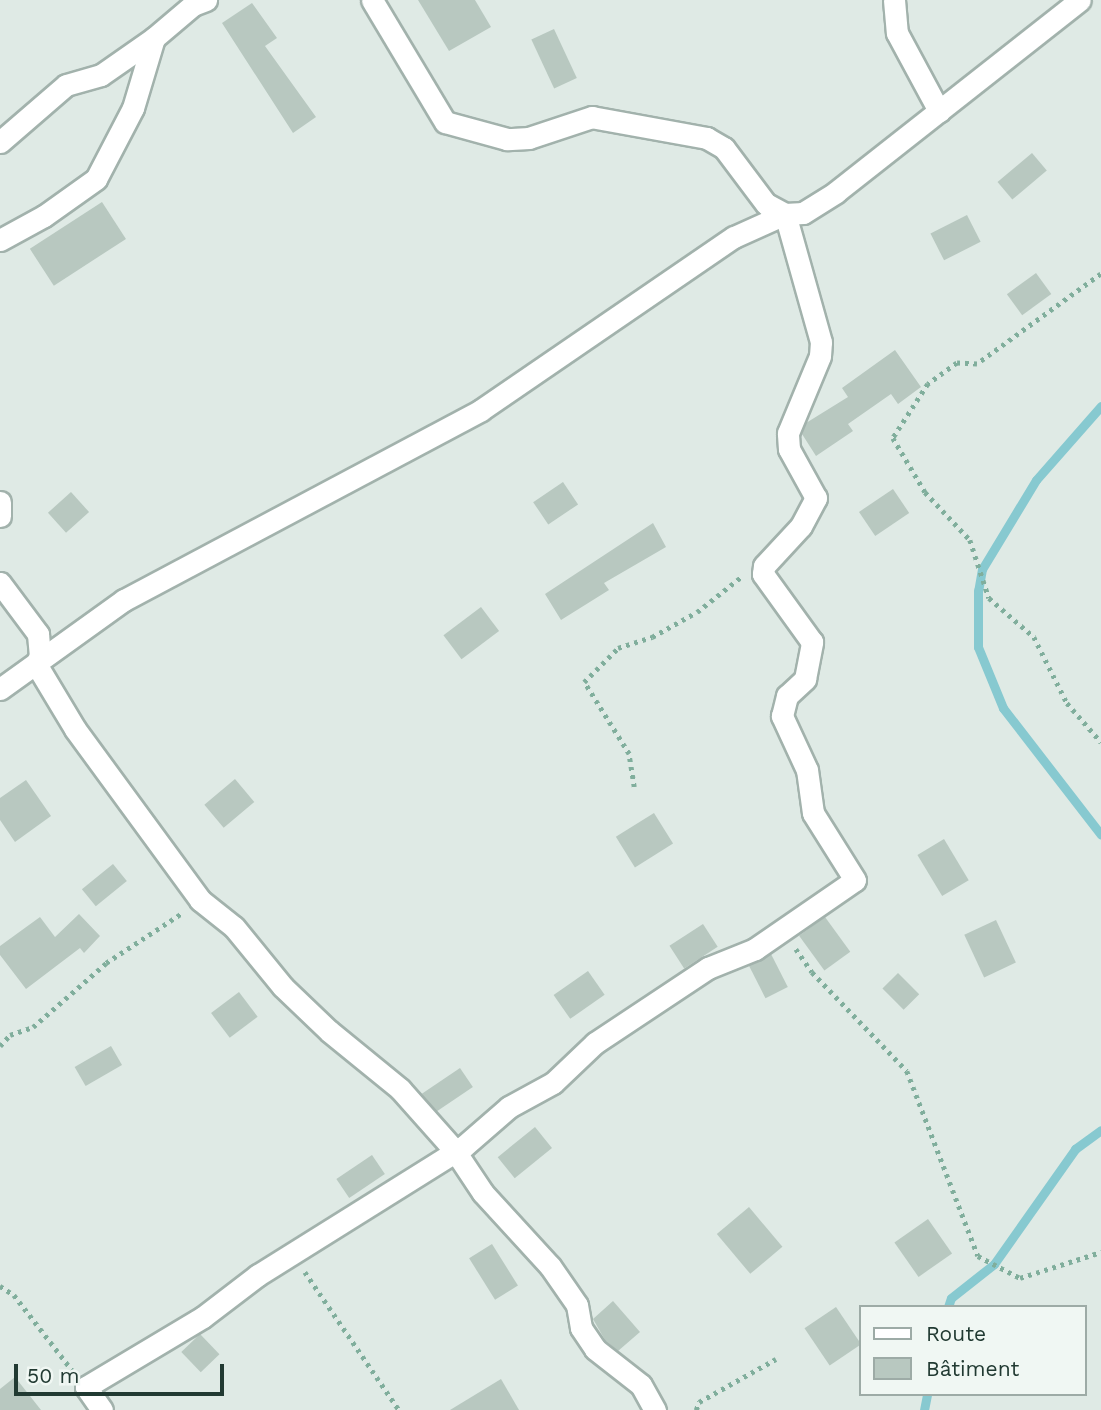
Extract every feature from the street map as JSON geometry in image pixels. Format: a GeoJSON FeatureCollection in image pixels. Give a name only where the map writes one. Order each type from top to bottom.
{"type":"FeatureCollection","features":[{"type":"Feature","properties":{"kind":"street"},"geometry":{"type":"LineString","coordinates":[[0,142],[65,85],[101,75],[154,38],[192,5],[206,0]]}},
{"type":"Feature","properties":{"kind":"street"},"geometry":{"type":"LineString","coordinates":[[102,1410],[86,1387],[203,1317],[293,1254],[455,1152],[509,1107],[541,1093],[595,1043],[708,968],[734,959],[784,931],[855,880],[813,813],[807,770],[782,716],[787,696],[805,679],[812,642],[766,582],[764,566],[801,526],[816,498],[789,449],[790,425],[820,356],[821,342],[785,214],[766,204],[724,148],[707,138],[592,117],[529,138],[507,139],[445,122],[372,0]]}},
{"type":"Feature","properties":{"kind":"street"},"geometry":{"type":"LineString","coordinates":[[894,0],[897,33],[939,111]]}},
{"type":"Feature","properties":{"kind":"street"},"geometry":{"type":"LineString","coordinates":[[0,689],[124,600],[436,438],[568,354],[640,298],[734,237],[785,214],[803,213],[836,192],[1080,0]]}},
{"type":"Feature","properties":{"kind":"street"},"geometry":{"type":"LineString","coordinates":[[0,240],[65,203],[96,179],[133,108],[154,38]]}},
{"type":"Feature","properties":{"kind":"street"},"geometry":{"type":"LineString","coordinates":[[0,502],[0,516]]}},
{"type":"Feature","properties":{"kind":"street"},"geometry":{"type":"LineString","coordinates":[[0,583],[38,634],[40,656],[36,664]]}},
{"type":"Feature","properties":{"kind":"street"},"geometry":{"type":"LineString","coordinates":[[36,664],[115,788],[200,900],[234,927],[283,987],[329,1031],[400,1089],[455,1152],[483,1193],[550,1266],[577,1305],[584,1336],[609,1364],[641,1385],[655,1410]]}},
{"type":"Feature","properties":{"kind":"path"},"geometry":{"type":"LineString","coordinates":[[1101,274],[977,364],[957,363],[928,384],[893,438],[925,492],[970,540],[989,598],[1034,637],[1067,703],[1101,742]]}},
{"type":"Feature","properties":{"kind":"path"},"geometry":{"type":"LineString","coordinates":[[634,787],[629,754],[584,682],[618,648],[652,637],[697,612],[742,576],[764,566]]}},
{"type":"Feature","properties":{"kind":"path"},"geometry":{"type":"LineString","coordinates":[[0,1046],[10,1035],[33,1027],[106,963],[200,900]]}},
{"type":"Feature","properties":{"kind":"path"},"geometry":{"type":"LineString","coordinates":[[784,931],[812,972],[907,1071],[978,1256],[1020,1278],[1101,1251]]}},
{"type":"Feature","properties":{"kind":"path"},"geometry":{"type":"LineString","coordinates":[[293,1254],[399,1410]]}},
{"type":"Feature","properties":{"kind":"path"},"geometry":{"type":"LineString","coordinates":[[0,1286],[14,1295],[86,1387]]}},
{"type":"Feature","properties":{"kind":"path"},"geometry":{"type":"LineString","coordinates":[[696,1410],[699,1402],[776,1359]]}},
{"type":"Feature","properties":{"kind":"building"},"geometry":{"type":"Polygon","coordinates":[[[418,0],[475,0],[491,27],[449,51],[418,0]]]}},
{"type":"Feature","properties":{"kind":"building"},"geometry":{"type":"Polygon","coordinates":[[[252,3],[277,38],[265,46],[316,117],[293,133],[222,23],[252,3]]]}},
{"type":"Feature","properties":{"kind":"building"},"geometry":{"type":"Polygon","coordinates":[[[554,29],[577,78],[554,89],[531,40],[554,29]]]}},
{"type":"Feature","properties":{"kind":"building"},"geometry":{"type":"Polygon","coordinates":[[[1032,153],[1047,171],[1012,200],[998,182],[1032,153]]]}},
{"type":"Feature","properties":{"kind":"building"},"geometry":{"type":"Polygon","coordinates":[[[102,202],[126,239],[54,286],[30,249],[102,202]]]}},
{"type":"Feature","properties":{"kind":"building"},"geometry":{"type":"Polygon","coordinates":[[[967,215],[981,242],[944,260],[930,234],[967,215]]]}},
{"type":"Feature","properties":{"kind":"building"},"geometry":{"type":"Polygon","coordinates":[[[1036,273],[1051,294],[1022,315],[1007,294],[1036,273]]]}},
{"type":"Feature","properties":{"kind":"building"},"geometry":{"type":"Polygon","coordinates":[[[895,350],[921,387],[898,404],[891,394],[848,424],[853,431],[816,456],[802,434],[806,423],[848,397],[842,388],[895,350]]]}},
{"type":"Feature","properties":{"kind":"building"},"geometry":{"type":"Polygon","coordinates":[[[563,482],[578,504],[548,525],[533,502],[563,482]]]}},
{"type":"Feature","properties":{"kind":"building"},"geometry":{"type":"Polygon","coordinates":[[[893,489],[909,513],[875,536],[859,512],[893,489]]]}},
{"type":"Feature","properties":{"kind":"building"},"geometry":{"type":"Polygon","coordinates":[[[71,492],[89,512],[66,533],[48,513],[71,492]]]}},
{"type":"Feature","properties":{"kind":"building"},"geometry":{"type":"Polygon","coordinates":[[[653,523],[666,547],[604,583],[609,590],[561,620],[545,594],[653,523]]]}},
{"type":"Feature","properties":{"kind":"building"},"geometry":{"type":"Polygon","coordinates":[[[481,607],[499,631],[462,659],[443,635],[481,607]]]}},
{"type":"Feature","properties":{"kind":"building"},"geometry":{"type":"Polygon","coordinates":[[[235,779],[254,802],[224,828],[204,805],[235,779]]]}},
{"type":"Feature","properties":{"kind":"building"},"geometry":{"type":"Polygon","coordinates":[[[26,780],[51,816],[15,842],[0,820],[0,798],[26,780]]]}},
{"type":"Feature","properties":{"kind":"building"},"geometry":{"type":"Polygon","coordinates":[[[654,813],[673,844],[635,867],[616,837],[654,813]]]}},
{"type":"Feature","properties":{"kind":"building"},"geometry":{"type":"Polygon","coordinates":[[[944,839],[969,880],[942,896],[917,855],[944,839]]]}},
{"type":"Feature","properties":{"kind":"building"},"geometry":{"type":"Polygon","coordinates":[[[113,864],[127,881],[96,906],[82,889],[113,864]]]}},
{"type":"Feature","properties":{"kind":"building"},"geometry":{"type":"Polygon","coordinates":[[[79,914],[100,936],[84,953],[80,948],[26,989],[0,955],[0,946],[40,917],[55,937],[79,914]]]}},
{"type":"Feature","properties":{"kind":"building"},"geometry":{"type":"Polygon","coordinates":[[[825,917],[850,952],[824,971],[799,936],[825,917]]]}},
{"type":"Feature","properties":{"kind":"building"},"geometry":{"type":"Polygon","coordinates":[[[996,920],[1016,963],[984,977],[964,935],[996,920]]]}},
{"type":"Feature","properties":{"kind":"building"},"geometry":{"type":"Polygon","coordinates":[[[703,924],[718,947],[684,968],[669,946],[703,924]]]}},
{"type":"Feature","properties":{"kind":"building"},"geometry":{"type":"Polygon","coordinates":[[[771,954],[788,987],[766,998],[749,965],[771,954]]]}},
{"type":"Feature","properties":{"kind":"building"},"geometry":{"type":"Polygon","coordinates":[[[588,971],[605,995],[570,1019],[554,995],[588,971]]]}},
{"type":"Feature","properties":{"kind":"building"},"geometry":{"type":"Polygon","coordinates":[[[898,973],[919,994],[904,1010],[882,989],[898,973]]]}},
{"type":"Feature","properties":{"kind":"building"},"geometry":{"type":"Polygon","coordinates":[[[239,992],[258,1017],[230,1038],[211,1013],[239,992]]]}},
{"type":"Feature","properties":{"kind":"building"},"geometry":{"type":"Polygon","coordinates":[[[111,1046],[122,1065],[86,1086],[75,1067],[111,1046]]]}},
{"type":"Feature","properties":{"kind":"building"},"geometry":{"type":"Polygon","coordinates":[[[460,1068],[473,1087],[435,1113],[422,1094],[460,1068]]]}},
{"type":"Feature","properties":{"kind":"building"},"geometry":{"type":"Polygon","coordinates":[[[535,1127],[552,1148],[515,1178],[498,1157],[535,1127]]]}},
{"type":"Feature","properties":{"kind":"building"},"geometry":{"type":"Polygon","coordinates":[[[372,1155],[385,1174],[349,1198],[336,1179],[372,1155]]]}},
{"type":"Feature","properties":{"kind":"building"},"geometry":{"type":"Polygon","coordinates":[[[749,1207],[782,1247],[750,1274],[717,1234],[749,1207]]]}},
{"type":"Feature","properties":{"kind":"building"},"geometry":{"type":"Polygon","coordinates":[[[928,1219],[952,1253],[919,1277],[894,1243],[928,1219]]]}},
{"type":"Feature","properties":{"kind":"building"},"geometry":{"type":"Polygon","coordinates":[[[492,1244],[518,1286],[495,1300],[469,1258],[492,1244]]]}},
{"type":"Feature","properties":{"kind":"building"},"geometry":{"type":"Polygon","coordinates":[[[613,1301],[640,1332],[618,1351],[605,1340],[593,1319],[613,1301]]]}},
{"type":"Feature","properties":{"kind":"building"},"geometry":{"type":"Polygon","coordinates":[[[836,1307],[860,1345],[830,1366],[804,1328],[836,1307]]]}},
{"type":"Feature","properties":{"kind":"building"},"geometry":{"type":"Polygon","coordinates":[[[200,1334],[219,1354],[201,1372],[181,1352],[200,1334]]]}},
{"type":"Feature","properties":{"kind":"building"},"geometry":{"type":"Polygon","coordinates":[[[15,1377],[41,1410],[0,1410],[0,1389],[15,1377]]]}},
{"type":"Feature","properties":{"kind":"building"},"geometry":{"type":"Polygon","coordinates":[[[501,1379],[519,1410],[450,1410],[501,1379]]]}},
{"type":"Feature","properties":{"kind":"waterway"},"geometry":{"type":"LineString","coordinates":[[1101,406],[1036,480],[982,569],[978,591],[978,647],[1003,708],[1101,835]]}},
{"type":"Feature","properties":{"kind":"waterway"},"geometry":{"type":"LineString","coordinates":[[949,1305],[951,1298],[994,1264],[1075,1149],[1101,1130]]}},
{"type":"Feature","properties":{"kind":"waterway"},"geometry":{"type":"LineString","coordinates":[[924,1410],[927,1396]]}}]}
